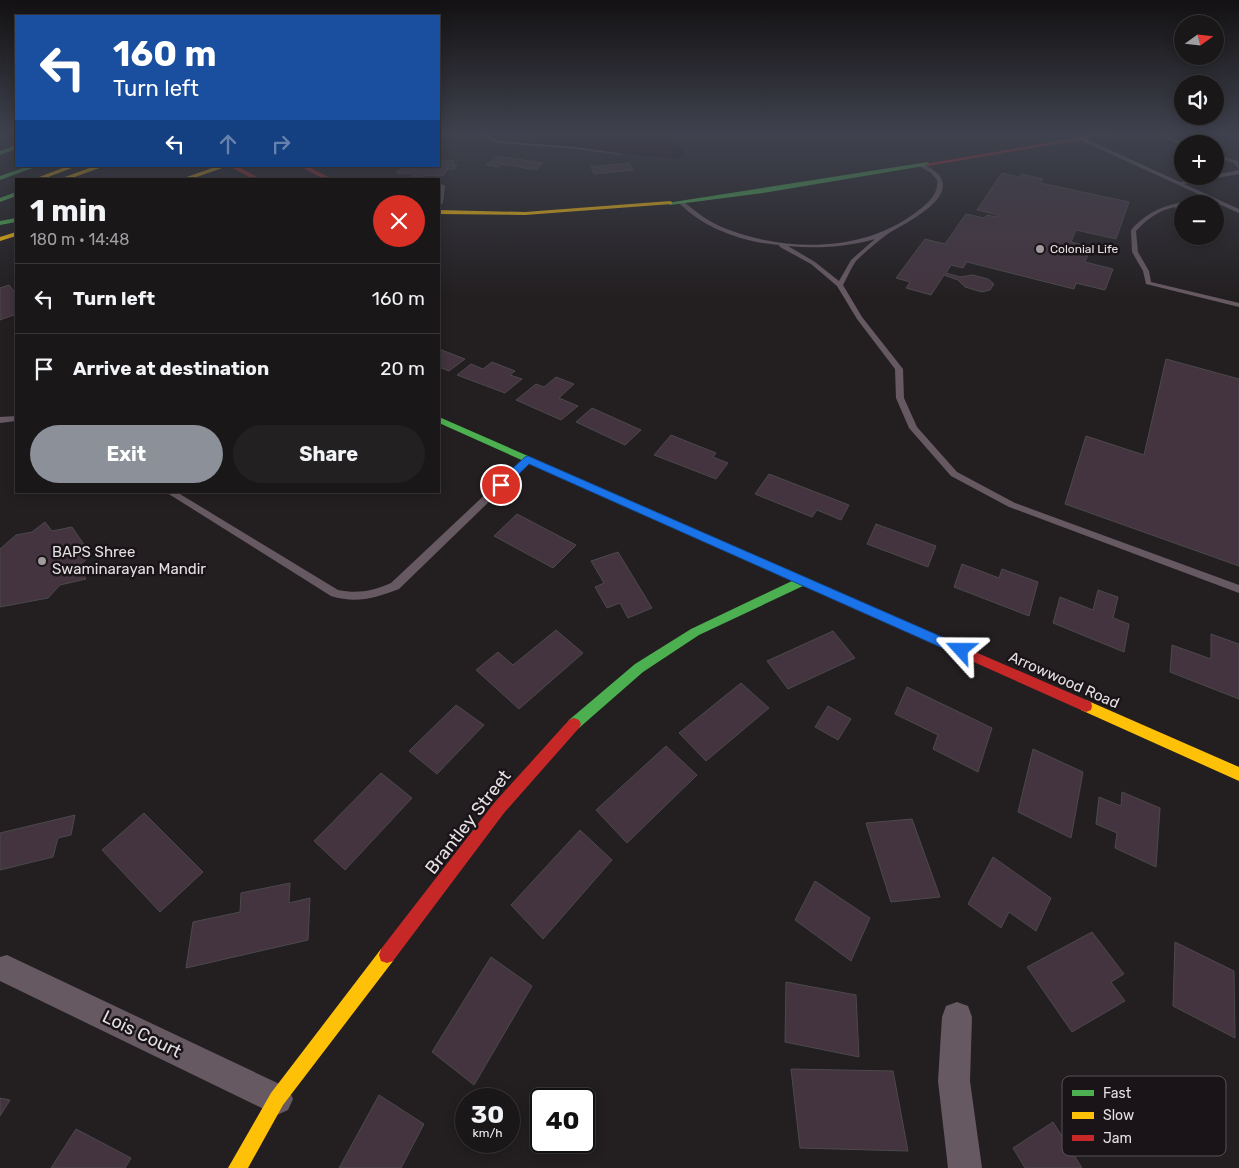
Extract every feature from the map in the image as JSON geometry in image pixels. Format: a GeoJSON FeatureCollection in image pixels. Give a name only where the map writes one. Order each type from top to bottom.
{"type":"FeatureCollection","features":[{"type":"Feature","properties":{"kind":"main road"},"geometry":{"type":"LineString","coordinates":[[440,205],[506,211],[603,209],[681,202],[779,187]]}},
{"type":"Feature","properties":{"kind":"main road"},"geometry":{"type":"LineString","coordinates":[[0,200],[15,194]]}},
{"type":"Feature","properties":{"kind":"main road"},"geometry":{"type":"LineString","coordinates":[[0,223],[15,220]]}},
{"type":"Feature","properties":{"kind":"main road"},"geometry":{"type":"LineString","coordinates":[[0,239],[15,234]]}},
{"type":"Feature","properties":{"kind":"main road","name":"Arrowwood Road"},"geometry":{"type":"LineString","coordinates":[[440,420],[1239,774]]}},
{"type":"Feature","properties":{"kind":"main road","name":"Brantley Street"},"geometry":{"type":"LineString","coordinates":[[237,1168],[277,1099],[499,808],[566,731],[639,668],[695,632],[803,581]]}},
{"type":"Feature","properties":{"kind":"street","name":"Lois Court"},"geometry":{"type":"LineString","coordinates":[[7,970],[277,1099]]}},
{"type":"Feature","properties":{"kind":"street"},"geometry":{"type":"LineString","coordinates":[[957,1017],[954,1081],[964,1168]]}},
{"type":"Feature","properties":{"kind":"lane"},"geometry":{"type":"LineString","coordinates":[[440,199],[442,187]]}},
{"type":"Feature","properties":{"kind":"lane"},"geometry":{"type":"LineString","coordinates":[[681,202],[692,214],[707,223],[746,238],[802,245],[832,244],[874,238],[887,232],[920,213],[939,192],[940,187]]}},
{"type":"Feature","properties":{"kind":"lane"},"geometry":{"type":"LineString","coordinates":[[1188,187],[1206,195]]}},
{"type":"Feature","properties":{"kind":"lane"},"geometry":{"type":"LineString","coordinates":[[1224,204],[1239,211]]}},
{"type":"Feature","properties":{"kind":"lane"},"geometry":{"type":"LineString","coordinates":[[1174,205],[1164,207],[1141,220],[1133,231],[1135,252],[1146,272],[1148,283],[1239,305]]}},
{"type":"Feature","properties":{"kind":"lane"},"geometry":{"type":"LineString","coordinates":[[840,285],[853,261],[887,232]]}},
{"type":"Feature","properties":{"kind":"lane"},"geometry":{"type":"LineString","coordinates":[[772,242],[800,254],[822,268],[840,285],[859,318],[899,368],[900,398],[913,428],[954,474],[1012,505],[1239,589]]}},
{"type":"Feature","properties":{"kind":"lane"},"geometry":{"type":"LineString","coordinates":[[0,420],[15,419]]}},
{"type":"Feature","properties":{"kind":"lane"},"geometry":{"type":"LineString","coordinates":[[171,493],[335,593],[355,598],[373,595],[395,586],[528,459]]}},
{"type":"Feature","properties":{"kind":"building"},"geometry":{"type":"Polygon","coordinates":[[[993,187],[1056,187],[1129,202],[1116,239],[1076,230],[1071,242],[1091,247],[1085,262],[1113,269],[1105,290],[1076,283],[1074,289],[967,262],[963,268],[951,265],[946,273],[960,277],[973,275],[988,279],[994,284],[990,290],[982,292],[965,287],[958,280],[944,275],[931,295],[906,288],[910,282],[896,278],[925,239],[945,244],[966,214],[984,218],[987,215],[997,217],[998,215],[977,210],[993,187]]]}},
{"type":"Feature","properties":{"kind":"building"},"geometry":{"type":"Polygon","coordinates":[[[9,285],[15,293],[15,314],[0,320],[0,288],[9,285]]]}},
{"type":"Feature","properties":{"kind":"building"},"geometry":{"type":"Polygon","coordinates":[[[440,349],[465,359],[449,371],[440,367],[440,349]]]}},
{"type":"Feature","properties":{"kind":"building"},"geometry":{"type":"Polygon","coordinates":[[[1166,359],[1239,379],[1239,566],[1065,504],[1086,436],[1144,455],[1166,359]]]}},
{"type":"Feature","properties":{"kind":"building"},"geometry":{"type":"Polygon","coordinates":[[[492,362],[515,371],[510,375],[522,379],[505,393],[457,375],[471,364],[483,369],[492,362]]]}},
{"type":"Feature","properties":{"kind":"building"},"geometry":{"type":"Polygon","coordinates":[[[556,377],[574,384],[559,398],[578,406],[561,420],[516,400],[536,384],[544,387],[556,377]]]}},
{"type":"Feature","properties":{"kind":"building"},"geometry":{"type":"Polygon","coordinates":[[[592,408],[641,430],[625,445],[576,422],[592,408]]]}},
{"type":"Feature","properties":{"kind":"building"},"geometry":{"type":"Polygon","coordinates":[[[671,435],[716,453],[713,457],[728,463],[716,479],[654,455],[671,435]]]}},
{"type":"Feature","properties":{"kind":"building"},"geometry":{"type":"Polygon","coordinates":[[[769,474],[849,505],[841,520],[817,510],[812,517],[755,494],[769,474]]]}},
{"type":"Feature","properties":{"kind":"building"},"geometry":{"type":"Polygon","coordinates":[[[517,514],[576,545],[553,568],[494,536],[517,514]]]}},
{"type":"Feature","properties":{"kind":"building","name":"BAPS Shree Swaminarayan Mandir"},"geometry":{"type":"Polygon","coordinates":[[[45,522],[52,531],[72,527],[91,555],[78,567],[86,579],[60,585],[48,598],[0,607],[0,549],[16,535],[32,532],[45,522]]]}},
{"type":"Feature","properties":{"kind":"building"},"geometry":{"type":"Polygon","coordinates":[[[876,524],[936,546],[928,567],[867,544],[876,524]]]}},
{"type":"Feature","properties":{"kind":"building"},"geometry":{"type":"Polygon","coordinates":[[[618,552],[652,608],[628,618],[620,603],[607,608],[595,587],[604,583],[591,561],[618,552]]]}},
{"type":"Feature","properties":{"kind":"building"},"geometry":{"type":"Polygon","coordinates":[[[962,564],[999,578],[1002,569],[1038,582],[1029,616],[954,587],[962,564]]]}},
{"type":"Feature","properties":{"kind":"building"},"geometry":{"type":"Polygon","coordinates":[[[1098,590],[1118,597],[1113,618],[1129,624],[1124,652],[1053,623],[1060,597],[1093,610],[1098,590]]]}},
{"type":"Feature","properties":{"kind":"building"},"geometry":{"type":"Polygon","coordinates":[[[556,630],[583,653],[519,709],[476,670],[498,652],[513,665],[556,630]]]}},
{"type":"Feature","properties":{"kind":"building"},"geometry":{"type":"Polygon","coordinates":[[[833,631],[855,658],[788,689],[767,661],[833,631]]]}},
{"type":"Feature","properties":{"kind":"building"},"geometry":{"type":"Polygon","coordinates":[[[1211,634],[1239,644],[1239,699],[1170,672],[1172,645],[1211,659],[1211,634]]]}},
{"type":"Feature","properties":{"kind":"building"},"geometry":{"type":"Polygon","coordinates":[[[741,683],[769,708],[706,761],[679,733],[741,683]]]}},
{"type":"Feature","properties":{"kind":"building"},"geometry":{"type":"Polygon","coordinates":[[[907,687],[992,728],[978,772],[933,749],[938,735],[895,714],[907,687]]]}},
{"type":"Feature","properties":{"kind":"building"},"geometry":{"type":"Polygon","coordinates":[[[456,705],[484,725],[437,774],[409,751],[456,705]]]}},
{"type":"Feature","properties":{"kind":"building"},"geometry":{"type":"Polygon","coordinates":[[[828,706],[851,719],[838,740],[815,727],[828,706]]]}},
{"type":"Feature","properties":{"kind":"building"},"geometry":{"type":"Polygon","coordinates":[[[666,746],[697,775],[627,843],[596,810],[666,746]]]}},
{"type":"Feature","properties":{"kind":"building"},"geometry":{"type":"Polygon","coordinates":[[[1033,749],[1083,772],[1071,838],[1018,812],[1033,749]]]}},
{"type":"Feature","properties":{"kind":"building"},"geometry":{"type":"Polygon","coordinates":[[[381,773],[412,798],[345,870],[314,841],[381,773]]]}},
{"type":"Feature","properties":{"kind":"building"},"geometry":{"type":"Polygon","coordinates":[[[1122,792],[1160,808],[1156,867],[1115,848],[1117,833],[1096,824],[1099,797],[1121,806],[1122,792]]]}},
{"type":"Feature","properties":{"kind":"building"},"geometry":{"type":"Polygon","coordinates":[[[144,813],[203,872],[160,912],[102,850],[144,813]]]}},
{"type":"Feature","properties":{"kind":"building"},"geometry":{"type":"Polygon","coordinates":[[[75,815],[71,835],[58,838],[53,857],[0,870],[0,833],[75,815]]]}},
{"type":"Feature","properties":{"kind":"building"},"geometry":{"type":"Polygon","coordinates":[[[912,819],[940,897],[891,902],[866,823],[912,819]]]}},
{"type":"Feature","properties":{"kind":"building"},"geometry":{"type":"Polygon","coordinates":[[[580,830],[612,860],[543,939],[511,905],[580,830]]]}},
{"type":"Feature","properties":{"kind":"building"},"geometry":{"type":"Polygon","coordinates":[[[993,857],[1051,898],[1036,931],[1009,912],[1001,928],[968,904],[993,857]]]}},
{"type":"Feature","properties":{"kind":"building"},"geometry":{"type":"Polygon","coordinates":[[[815,881],[870,918],[851,961],[795,920],[815,881]]]}},
{"type":"Feature","properties":{"kind":"building"},"geometry":{"type":"Polygon","coordinates":[[[290,883],[289,903],[310,898],[308,940],[186,968],[193,922],[240,912],[241,893],[290,883]]]}},
{"type":"Feature","properties":{"kind":"building"},"geometry":{"type":"Polygon","coordinates":[[[1092,932],[1124,974],[1111,982],[1125,1001],[1072,1032],[1027,967],[1092,932]]]}},
{"type":"Feature","properties":{"kind":"building"},"geometry":{"type":"Polygon","coordinates":[[[1175,942],[1234,971],[1235,1038],[1173,1006],[1175,942]]]}},
{"type":"Feature","properties":{"kind":"building"},"geometry":{"type":"Polygon","coordinates":[[[491,957],[532,986],[474,1085],[432,1052],[491,957]]]}},
{"type":"Feature","properties":{"kind":"building"},"geometry":{"type":"Polygon","coordinates":[[[786,982],[856,995],[859,1057],[785,1042],[786,982]]]}},
{"type":"Feature","properties":{"kind":"building"},"geometry":{"type":"Polygon","coordinates":[[[791,1069],[893,1071],[908,1151],[800,1148],[791,1069]]]}},
{"type":"Feature","properties":{"kind":"building"},"geometry":{"type":"Polygon","coordinates":[[[379,1095],[424,1124],[401,1168],[339,1168],[379,1095]]]}},
{"type":"Feature","properties":{"kind":"building"},"geometry":{"type":"Polygon","coordinates":[[[0,1098],[10,1100],[0,1116],[0,1098]]]}},
{"type":"Feature","properties":{"kind":"building"},"geometry":{"type":"Polygon","coordinates":[[[1053,1122],[1062,1136],[1062,1156],[1074,1156],[1082,1168],[1025,1168],[1013,1148],[1053,1122]]]}},
{"type":"Feature","properties":{"kind":"building"},"geometry":{"type":"Polygon","coordinates":[[[76,1129],[131,1158],[125,1168],[51,1168],[76,1129]]]}},
{"type":"Feature","properties":{"kind":"traffic: fast"},"geometry":{"type":"LineString","coordinates":[[670,203],[790,187]]}},
{"type":"Feature","properties":{"kind":"traffic: fast"},"geometry":{"type":"LineString","coordinates":[[0,200],[15,194]]}},
{"type":"Feature","properties":{"kind":"traffic: fast"},"geometry":{"type":"LineString","coordinates":[[0,223],[15,220]]}},
{"type":"Feature","properties":{"kind":"traffic: fast"},"geometry":{"type":"LineString","coordinates":[[440,420],[832,594]]}},
{"type":"Feature","properties":{"kind":"traffic: fast"},"geometry":{"type":"LineString","coordinates":[[574,724],[639,668],[695,632],[803,581]]}},
{"type":"Feature","properties":{"kind":"traffic: slow"},"geometry":{"type":"LineString","coordinates":[[440,212],[525,214],[670,203]]}},
{"type":"Feature","properties":{"kind":"traffic: slow"},"geometry":{"type":"LineString","coordinates":[[0,239],[15,234]]}},
{"type":"Feature","properties":{"kind":"traffic: slow"},"geometry":{"type":"LineString","coordinates":[[1086,706],[1239,774]]}},
{"type":"Feature","properties":{"kind":"traffic: slow"},"geometry":{"type":"LineString","coordinates":[[237,1168],[277,1099],[387,955]]}},
{"type":"Feature","properties":{"kind":"traffic: jam"},"geometry":{"type":"LineString","coordinates":[[832,594],[1086,706]]}},
{"type":"Feature","properties":{"kind":"traffic: jam"},"geometry":{"type":"LineString","coordinates":[[387,955],[499,808],[574,724]]}},
{"type":"Feature","properties":{"kind":"place","name":"Colonial Life"},"geometry":{"type":"Point","coordinates":[1040,249]}},
{"type":"Feature","properties":{"kind":"place","name":"BAPS Shree Swaminarayan Mandir"},"geometry":{"type":"Point","coordinates":[42,561]}},
{"type":"Feature","properties":{"kind":"route"},"geometry":{"type":"LineString","coordinates":[[501,485],[528,459],[961,650]]}}]}
